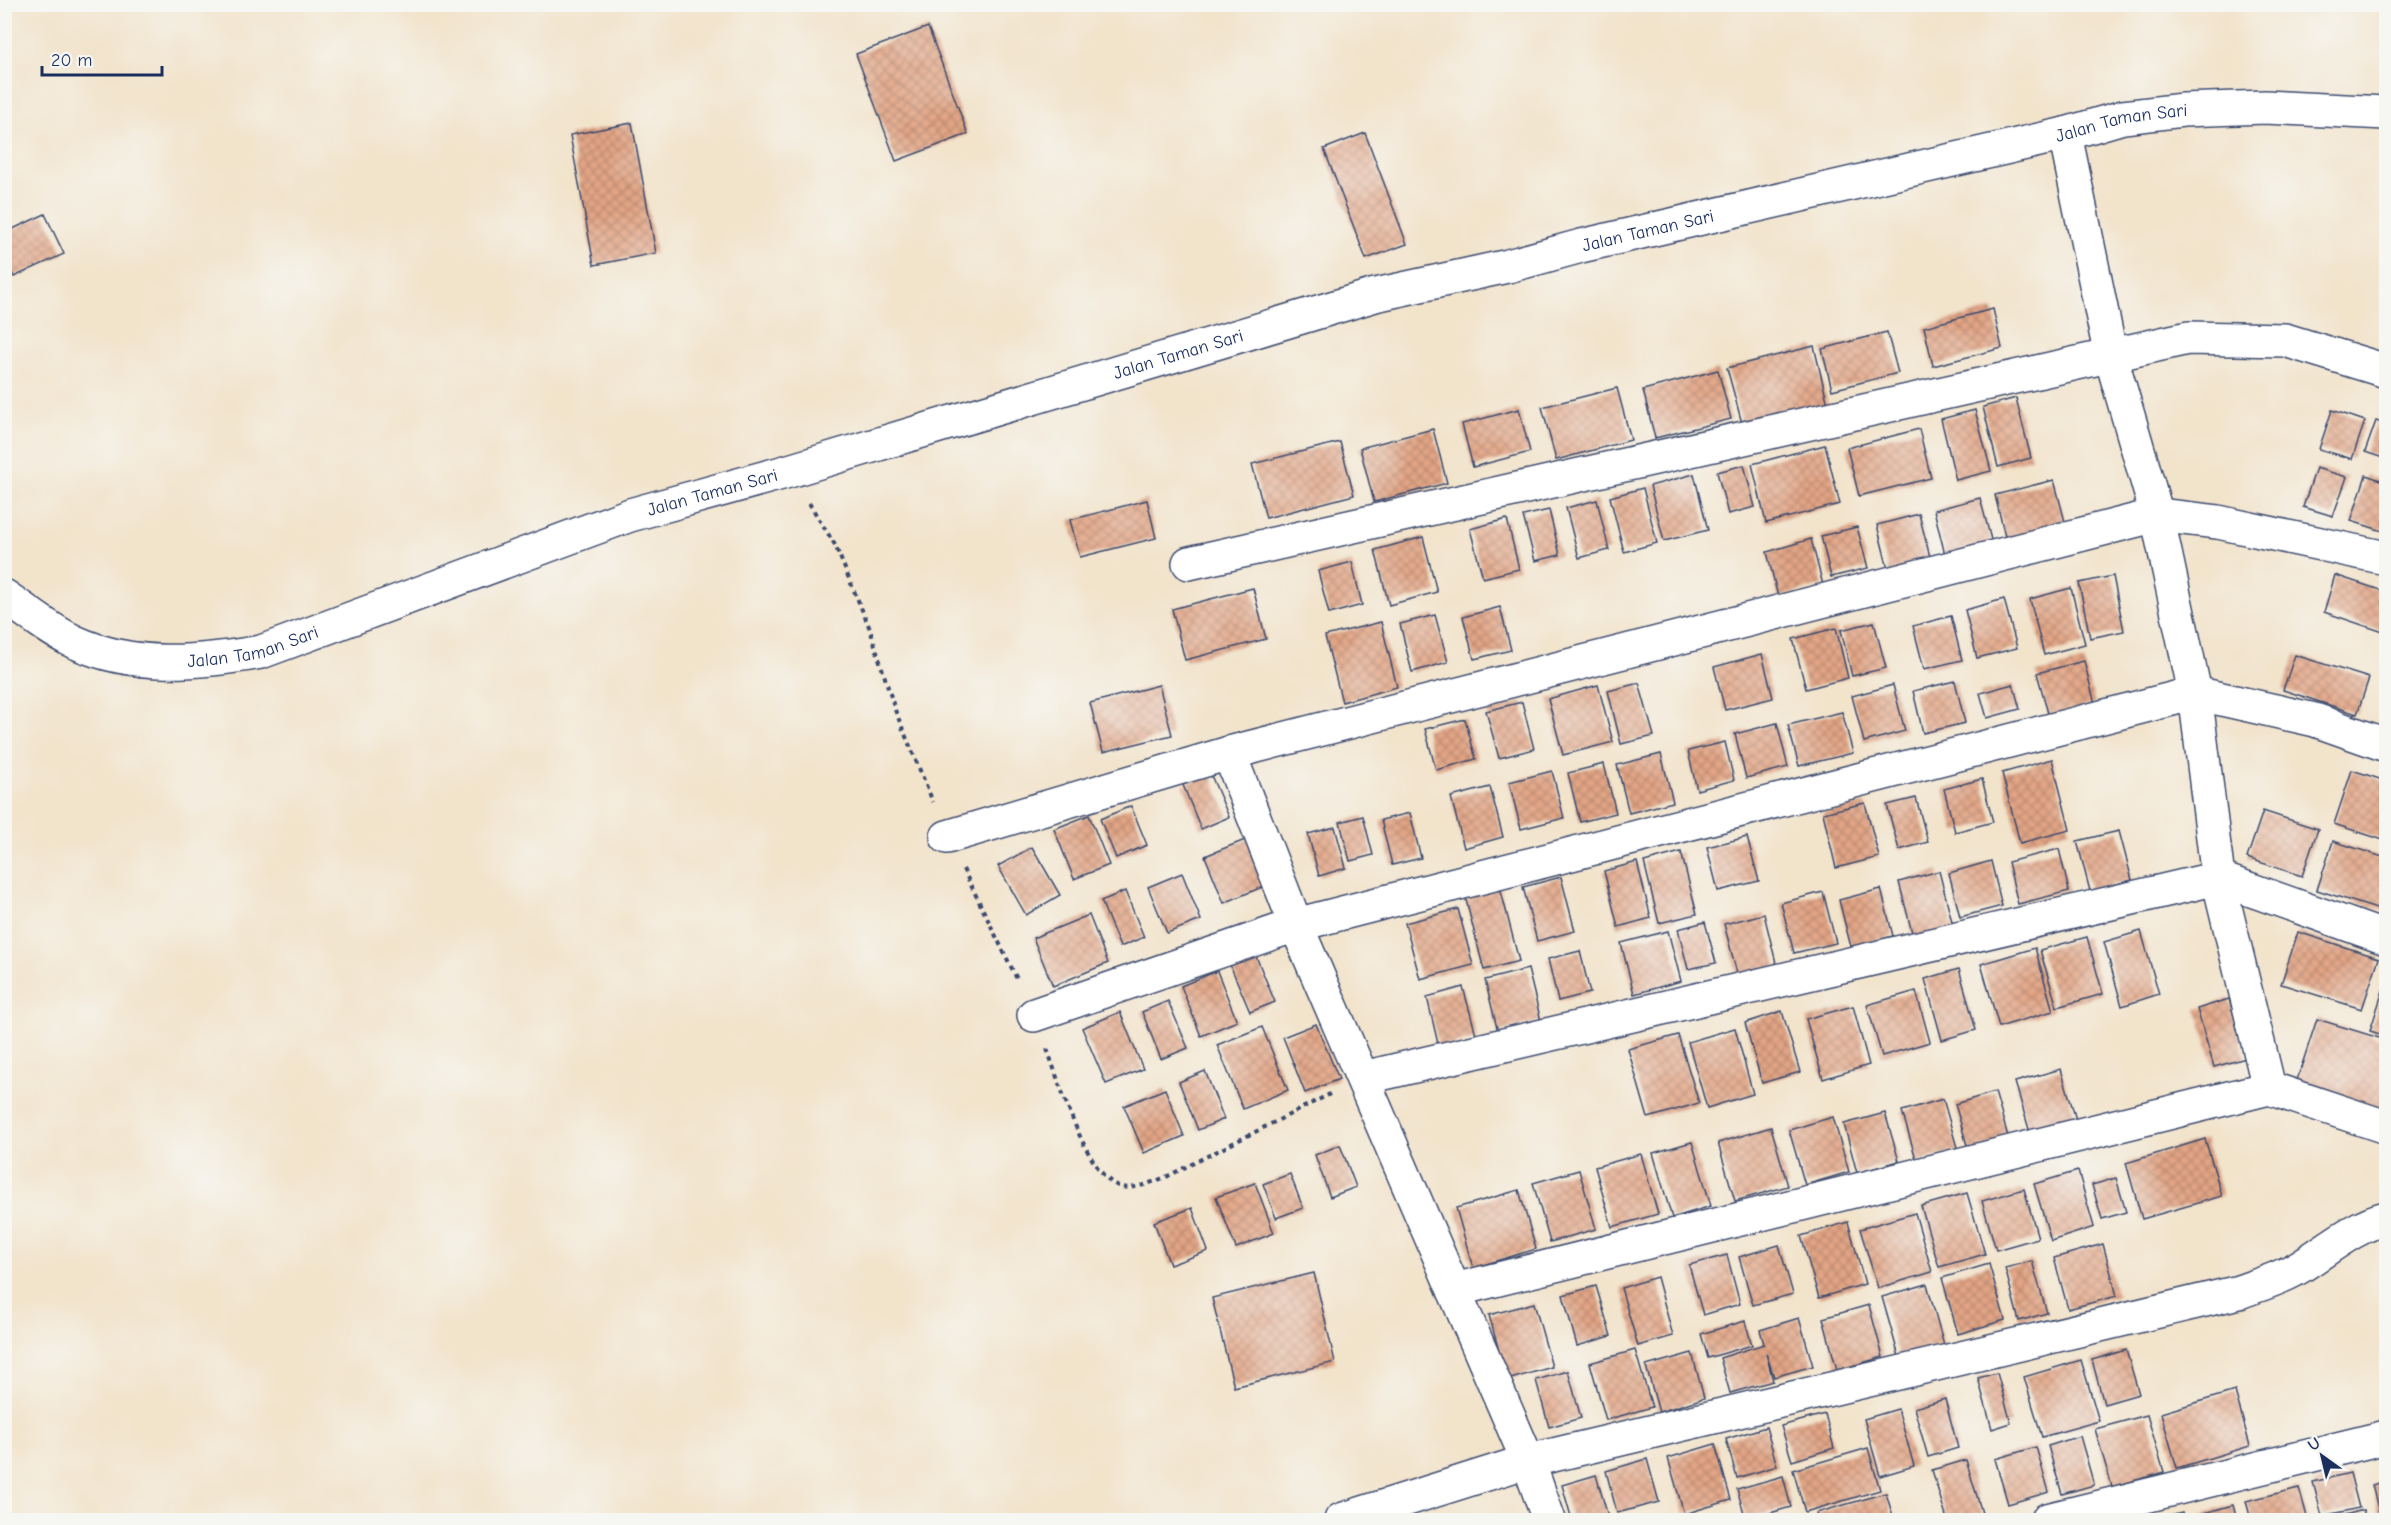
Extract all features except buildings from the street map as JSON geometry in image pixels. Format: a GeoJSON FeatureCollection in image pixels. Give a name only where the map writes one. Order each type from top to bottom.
{"type":"FeatureCollection","features":[{"type":"Feature","properties":{"kind":"street","name":"Jalan Taman Sari"},"geometry":{"type":"LineString","coordinates":[[4,596],[72,641],[110,655],[162,663],[221,659],[261,652],[630,515],[789,471],[1375,295],[1508,266],[1581,246],[2065,134],[2123,117],[2183,110],[2265,107],[2386,113]]}},
{"type":"Feature","properties":{"kind":"street"},"geometry":{"type":"LineString","coordinates":[[2065,134],[2111,357],[2157,515],[2195,693],[2218,878],[2270,1088]]}},
{"type":"Feature","properties":{"kind":"street"},"geometry":{"type":"LineString","coordinates":[[1189,563],[2188,338],[2285,340],[2386,371]]}},
{"type":"Feature","properties":{"kind":"street"},"geometry":{"type":"LineString","coordinates":[[947,837],[1229,753],[2157,515],[2218,522],[2386,558]]}},
{"type":"Feature","properties":{"kind":"street"},"geometry":{"type":"LineString","coordinates":[[1034,1015],[1296,925],[2195,693],[2315,720],[2386,745]]}},
{"type":"Feature","properties":{"kind":"street"},"geometry":{"type":"LineString","coordinates":[[1229,753],[1296,925],[1528,1461],[1549,1521]]}},
{"type":"Feature","properties":{"kind":"street"},"geometry":{"type":"LineString","coordinates":[[1364,1078],[2218,878],[2386,938]]}},
{"type":"Feature","properties":{"kind":"street"},"geometry":{"type":"LineString","coordinates":[[1454,1290],[2270,1088],[2386,1127]]}},
{"type":"Feature","properties":{"kind":"street"},"geometry":{"type":"LineString","coordinates":[[1341,1521],[1528,1461],[2239,1292],[2295,1270],[2345,1237],[2372,1222],[2386,1218]]}},
{"type":"Feature","properties":{"kind":"street"},"geometry":{"type":"LineString","coordinates":[[2047,1521],[2386,1437]]}},
{"type":"Feature","properties":{"kind":"path"},"geometry":{"type":"LineString","coordinates":[[789,471],[835,545],[870,630],[895,710],[947,837],[1034,1015],[1084,1147],[1104,1177],[1121,1187],[1143,1186],[1166,1177],[1364,1078]]}}]}
